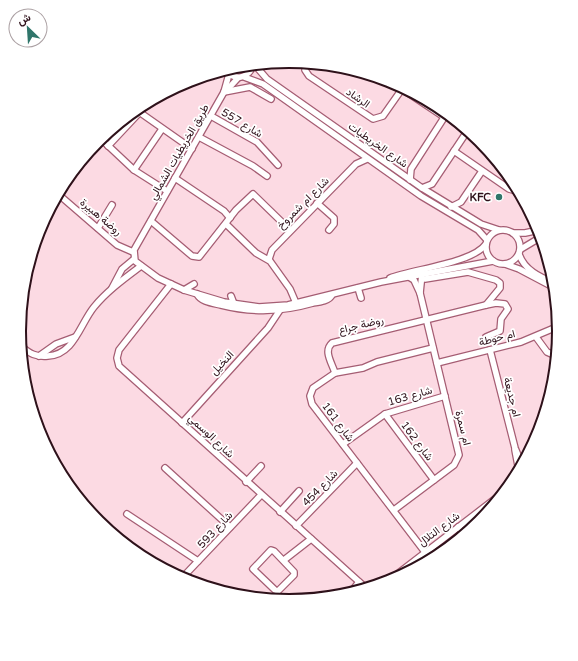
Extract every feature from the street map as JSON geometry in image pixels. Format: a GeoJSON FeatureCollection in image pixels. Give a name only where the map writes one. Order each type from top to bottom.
{"type":"FeatureCollection","features":[{"type":"Feature","properties":{"kind":"street","name":"الرشاد"},"geometry":{"type":"LineString","coordinates":[[305,68],[309,76],[370,118],[376,119],[383,116],[400,92]]}},
{"type":"Feature","properties":{"kind":"street","name":"شارع الخريطيات"},"geometry":{"type":"LineString","coordinates":[[258,70],[264,77],[422,188],[484,226],[500,230]]}},
{"type":"Feature","properties":{"kind":"street","name":"طريق الخريطيات الشمالي"},"geometry":{"type":"LineString","coordinates":[[224,92],[250,71]]}},
{"type":"Feature","properties":{"kind":"street","name":"شارع الخريطيات"},"geometry":{"type":"LineString","coordinates":[[233,74],[257,81],[367,159],[425,198],[478,230],[487,242]]}},
{"type":"Feature","properties":{"kind":"street","name":"طريق الخريطيات الشمالي"},"geometry":{"type":"LineString","coordinates":[[133,252],[224,92],[227,75]]}},
{"type":"Feature","properties":{"kind":"street"},"geometry":{"type":"LineString","coordinates":[[224,92],[250,87],[269,97],[270,90]]}},
{"type":"Feature","properties":{"kind":"street"},"geometry":{"type":"LineString","coordinates":[[304,114],[308,113],[308,108]]}},
{"type":"Feature","properties":{"kind":"street"},"geometry":{"type":"LineString","coordinates":[[140,114],[192,149]]}},
{"type":"Feature","properties":{"kind":"street"},"geometry":{"type":"LineString","coordinates":[[108,146],[140,114]]}},
{"type":"Feature","properties":{"kind":"street","name":"شارع 557"},"geometry":{"type":"LineString","coordinates":[[211,116],[257,142],[278,165]]}},
{"type":"Feature","properties":{"kind":"street"},"geometry":{"type":"LineString","coordinates":[[316,122],[320,116]]}},
{"type":"Feature","properties":{"kind":"street"},"geometry":{"type":"LineString","coordinates":[[410,180],[411,169],[444,118]]}},
{"type":"Feature","properties":{"kind":"street"},"geometry":{"type":"LineString","coordinates":[[134,170],[162,129]]}},
{"type":"Feature","properties":{"kind":"street"},"geometry":{"type":"LineString","coordinates":[[340,139],[344,133]]}},
{"type":"Feature","properties":{"kind":"street"},"geometry":{"type":"LineString","coordinates":[[432,194],[432,184],[464,135]]}},
{"type":"Feature","properties":{"kind":"street"},"geometry":{"type":"LineString","coordinates":[[199,137],[253,166],[267,176]]}},
{"type":"Feature","properties":{"kind":"street"},"geometry":{"type":"LineString","coordinates":[[105,143],[134,170],[167,191]]}},
{"type":"Feature","properties":{"kind":"street"},"geometry":{"type":"LineString","coordinates":[[356,151],[356,164]]}},
{"type":"Feature","properties":{"kind":"street"},"geometry":{"type":"LineString","coordinates":[[454,151],[512,190]]}},
{"type":"Feature","properties":{"kind":"street","name":"شارع ام شمروخ"},"geometry":{"type":"LineString","coordinates":[[269,259],[272,250],[290,230],[356,164],[367,159]]}},
{"type":"Feature","properties":{"kind":"street"},"geometry":{"type":"LineString","coordinates":[[400,173],[411,169]]}},
{"type":"Feature","properties":{"kind":"street"},"geometry":{"type":"LineString","coordinates":[[451,207],[461,202],[482,171]]}},
{"type":"Feature","properties":{"kind":"street"},"geometry":{"type":"LineString","coordinates":[[175,178],[224,211],[230,218]]}},
{"type":"Feature","properties":{"kind":"street"},"geometry":{"type":"LineString","coordinates":[[422,188],[432,184]]}},
{"type":"Feature","properties":{"kind":"street"},"geometry":{"type":"LineString","coordinates":[[151,222],[196,257],[202,255],[230,218],[250,195],[254,194],[290,230]]}},
{"type":"Feature","properties":{"kind":"street","name":"روضة هبيرة"},"geometry":{"type":"LineString","coordinates":[[62,197],[121,247],[133,252]]}},
{"type":"Feature","properties":{"kind":"street"},"geometry":{"type":"LineString","coordinates":[[461,202],[461,213]]}},
{"type":"Feature","properties":{"kind":"street"},"geometry":{"type":"LineString","coordinates":[[317,203],[334,218],[334,224],[329,230]]}},
{"type":"Feature","properties":{"kind":"street"},"geometry":{"type":"LineString","coordinates":[[98,228],[112,205]]}},
{"type":"Feature","properties":{"kind":"street"},"geometry":{"type":"LineString","coordinates":[[226,224],[256,253],[269,259],[290,288],[296,303]]}},
{"type":"Feature","properties":{"kind":"street"},"geometry":{"type":"LineString","coordinates":[[381,282],[407,272],[469,257],[480,251],[492,234],[500,230],[508,230],[513,233],[520,241],[520,251],[526,266],[547,280]]}},
{"type":"Feature","properties":{"kind":"street"},"geometry":{"type":"LineString","coordinates":[[513,233],[533,231]]}},
{"type":"Feature","properties":{"kind":"street"},"geometry":{"type":"LineString","coordinates":[[504,264],[513,261],[520,251],[536,241]]}},
{"type":"Feature","properties":{"kind":"street"},"geometry":{"type":"LineString","coordinates":[[487,242],[488,255],[493,261]]}},
{"type":"Feature","properties":{"kind":"street"},"geometry":{"type":"LineString","coordinates":[[133,252],[134,259],[141,266],[148,268],[161,280],[196,294],[234,304],[280,310],[327,300],[330,295],[331,288]]}},
{"type":"Feature","properties":{"kind":"street"},"geometry":{"type":"LineString","coordinates":[[111,290],[122,269],[134,259]]}},
{"type":"Feature","properties":{"kind":"street"},"geometry":{"type":"LineString","coordinates":[[196,294],[202,300],[221,306],[247,310],[272,309],[381,282],[424,276],[493,261],[519,269],[548,284]]}},
{"type":"Feature","properties":{"kind":"street"},"geometry":{"type":"LineString","coordinates":[[27,351],[39,356],[55,356],[62,353],[71,346],[93,308],[111,290],[141,266]]}},
{"type":"Feature","properties":{"kind":"street"},"geometry":{"type":"LineString","coordinates":[[461,269],[500,283],[499,290],[486,305]]}},
{"type":"Feature","properties":{"kind":"street"},"geometry":{"type":"LineString","coordinates":[[161,280],[164,273]]}},
{"type":"Feature","properties":{"kind":"street","name":"ام سمرة"},"geometry":{"type":"LineString","coordinates":[[420,293],[424,276]]}},
{"type":"Feature","properties":{"kind":"street","name":"ام سمرة"},"geometry":{"type":"LineString","coordinates":[[394,510],[454,465],[459,455],[420,293],[414,280],[409,277]]}},
{"type":"Feature","properties":{"kind":"street","name":"شارع الوسمي"},"geometry":{"type":"LineString","coordinates":[[171,284],[119,350],[117,361],[122,370],[359,582]]}},
{"type":"Feature","properties":{"kind":"street"},"geometry":{"type":"LineString","coordinates":[[184,290],[194,284]]}},
{"type":"Feature","properties":{"kind":"street"},"geometry":{"type":"LineString","coordinates":[[358,288],[360,298]]}},
{"type":"Feature","properties":{"kind":"street"},"geometry":{"type":"LineString","coordinates":[[231,296],[234,304]]}},
{"type":"Feature","properties":{"kind":"street"},"geometry":{"type":"LineString","coordinates":[[427,319],[486,305],[502,303],[506,305],[508,308],[501,319],[499,332],[486,337]]}},
{"type":"Feature","properties":{"kind":"street"},"geometry":{"type":"LineString","coordinates":[[272,309],[275,317]]}},
{"type":"Feature","properties":{"kind":"street","name":"النخيل"},"geometry":{"type":"LineString","coordinates":[[182,423],[268,328],[280,310]]}},
{"type":"Feature","properties":{"kind":"street","name":"روضة جراع"},"geometry":{"type":"LineString","coordinates":[[335,373],[328,353],[328,347],[332,343],[427,319]]}},
{"type":"Feature","properties":{"kind":"street","name":"ام حوطة"},"geometry":{"type":"LineString","coordinates":[[437,363],[536,337],[552,329]]}},
{"type":"Feature","properties":{"kind":"street"},"geometry":{"type":"LineString","coordinates":[[39,356],[56,344],[75,337]]}},
{"type":"Feature","properties":{"kind":"street"},"geometry":{"type":"LineString","coordinates":[[536,337],[547,352],[551,354]]}},
{"type":"Feature","properties":{"kind":"street","name":"شارع 161"},"geometry":{"type":"LineString","coordinates":[[394,510],[310,399],[313,388],[335,373],[358,370],[377,362],[433,348]]}},
{"type":"Feature","properties":{"kind":"street","name":"ام جديعة"},"geometry":{"type":"LineString","coordinates":[[490,350],[515,448],[519,458]]}},
{"type":"Feature","properties":{"kind":"street","name":"شارع 163"},"geometry":{"type":"LineString","coordinates":[[343,444],[385,414],[445,396]]}},
{"type":"Feature","properties":{"kind":"street","name":"شارع 162"},"geometry":{"type":"LineString","coordinates":[[385,414],[434,480]]}},
{"type":"Feature","properties":{"kind":"street","name":"ام جديعة"},"geometry":{"type":"LineString","coordinates":[[515,448],[516,463]]}},
{"type":"Feature","properties":{"kind":"street","name":"شارع 454"},"geometry":{"type":"LineString","coordinates":[[296,526],[357,463]]}},
{"type":"Feature","properties":{"kind":"street"},"geometry":{"type":"LineString","coordinates":[[246,482],[261,466]]}},
{"type":"Feature","properties":{"kind":"street"},"geometry":{"type":"LineString","coordinates":[[165,468],[230,527]]}},
{"type":"Feature","properties":{"kind":"street"},"geometry":{"type":"LineString","coordinates":[[280,512],[299,490]]}},
{"type":"Feature","properties":{"kind":"street","name":"شارع 593"},"geometry":{"type":"LineString","coordinates":[[187,573],[261,495]]}},
{"type":"Feature","properties":{"kind":"street","name":"شارع التلال"},"geometry":{"type":"LineString","coordinates":[[412,562],[483,508]]}},
{"type":"Feature","properties":{"kind":"street"},"geometry":{"type":"LineString","coordinates":[[394,510],[425,552]]}},
{"type":"Feature","properties":{"kind":"street"},"geometry":{"type":"LineString","coordinates":[[127,514],[198,561]]}},
{"type":"Feature","properties":{"kind":"street"},"geometry":{"type":"LineString","coordinates":[[284,560],[310,539]]}},
{"type":"Feature","properties":{"kind":"street"},"geometry":{"type":"LineString","coordinates":[[271,550],[284,560],[293,570],[294,574],[278,591],[274,590],[254,570],[254,568],[271,550]]}},
{"type":"Feature","properties":{"kind":"place","name":"KFC"},"geometry":{"type":"Point","coordinates":[499,197]}}]}
